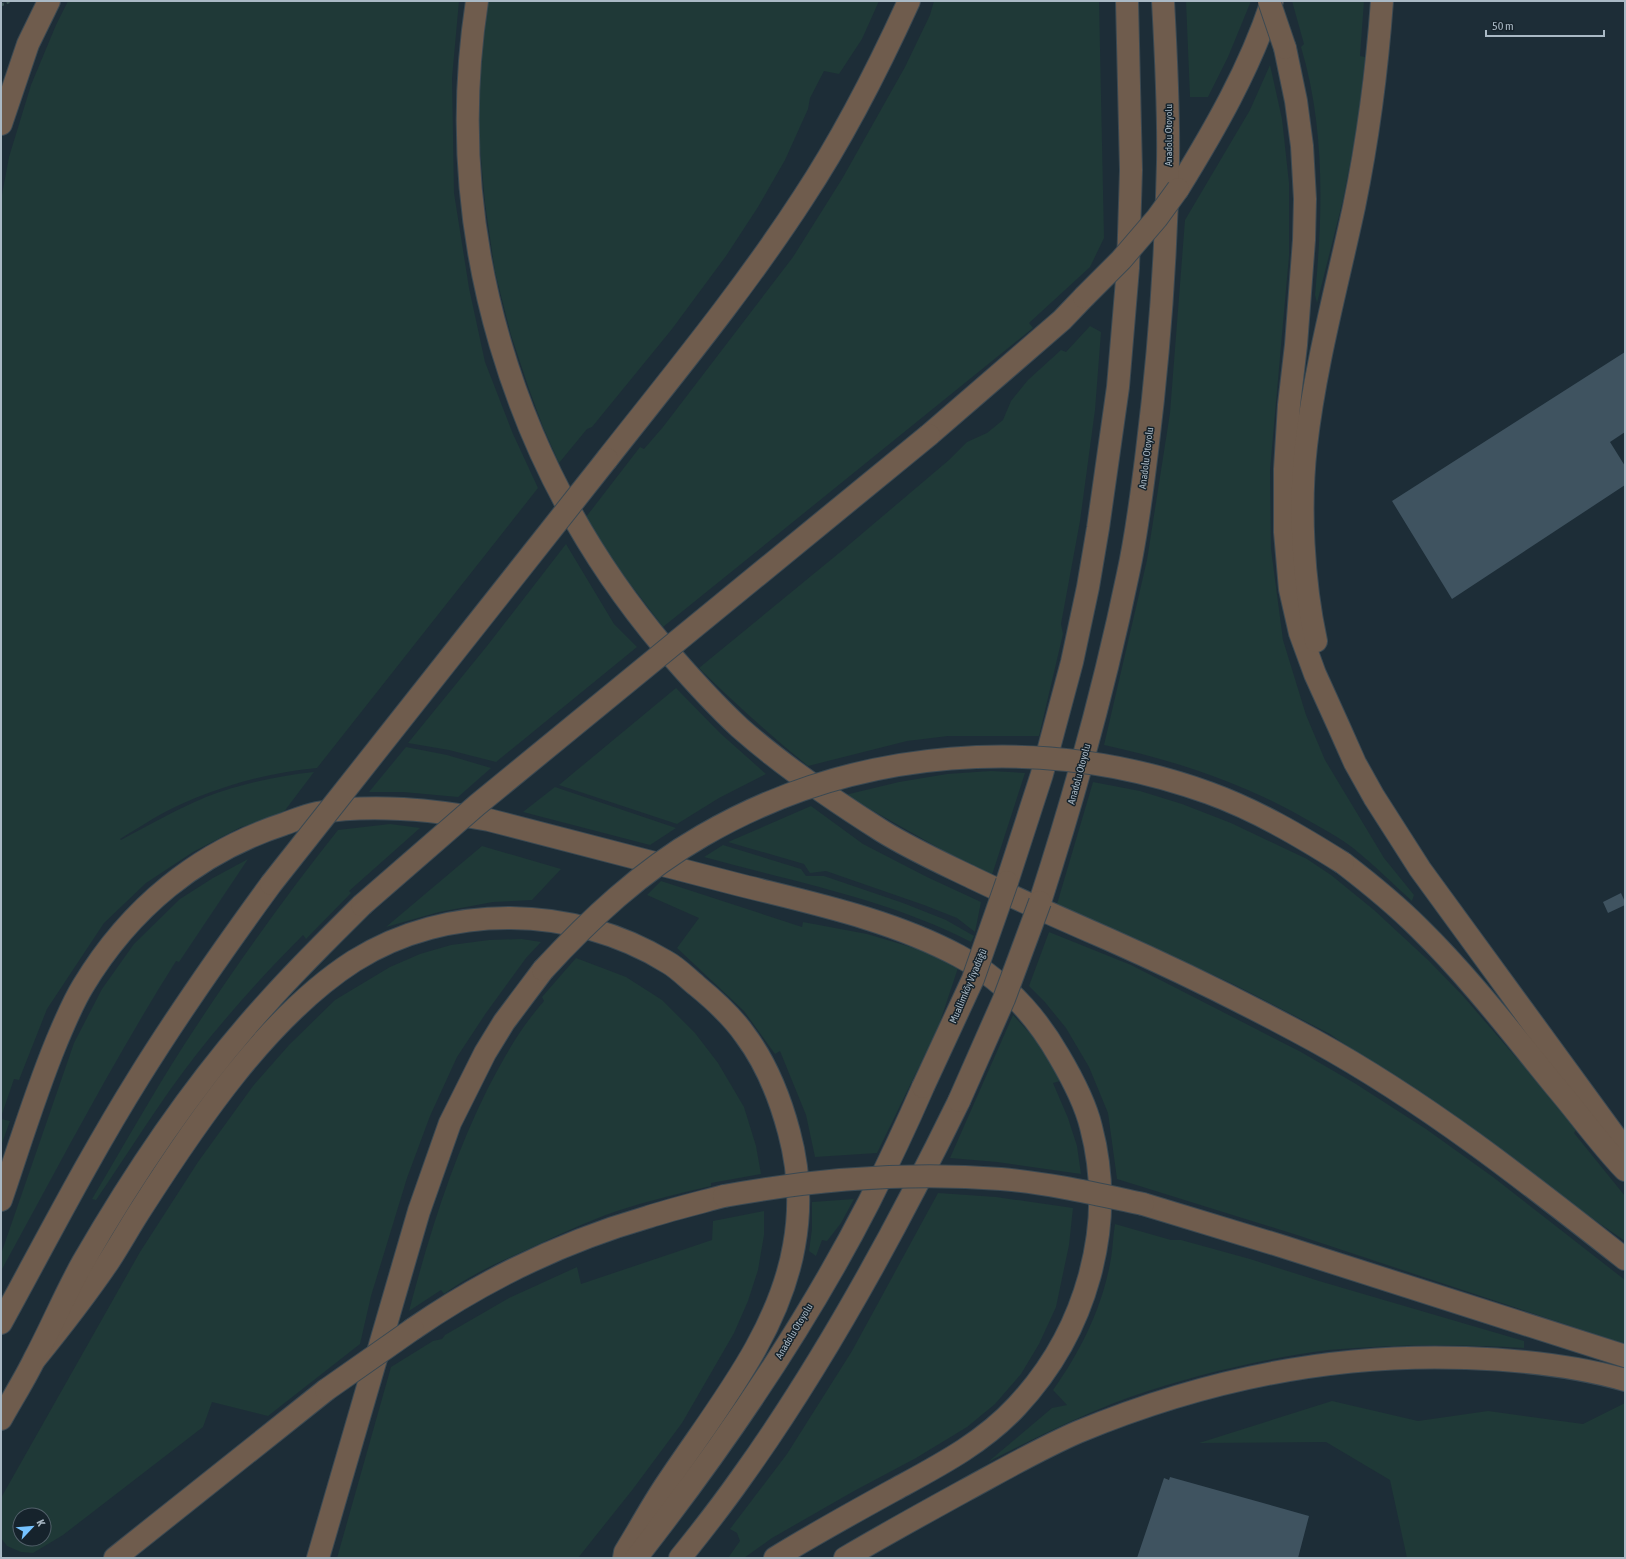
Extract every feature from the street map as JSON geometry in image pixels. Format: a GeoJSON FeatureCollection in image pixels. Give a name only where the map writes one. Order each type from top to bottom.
{"type":"FeatureCollection","features":[{"type":"Feature","properties":{"kind":"highway"},"geometry":{"type":"LineString","coordinates":[[1,124],[28,44],[49,1]]}},
{"type":"Feature","properties":{"kind":"highway"},"geometry":{"type":"LineString","coordinates":[[477,1],[468,77],[467,137],[474,219],[483,275],[495,329],[519,403],[548,470],[602,566],[622,595],[678,663],[739,727],[788,767],[887,834],[939,862],[1052,915],[1187,975],[1317,1042],[1374,1076],[1462,1134],[1625,1259]]}},
{"type":"Feature","properties":{"kind":"highway"},"geometry":{"type":"LineString","coordinates":[[1,1323],[90,1161],[139,1077],[210,969],[271,884],[607,460],[725,309],[764,256],[834,148],[865,92],[908,1]]}},
{"type":"Feature","properties":{"kind":"highway","name":"Muallimköy Viyadüğü"},"geometry":{"type":"LineString","coordinates":[[923,1087],[973,979],[1007,882],[1042,774],[1072,662],[1096,543],[1116,402],[1128,268],[1131,170],[1127,1]]}},
{"type":"Feature","properties":{"kind":"highway","name":"Anadolu Otoyolu"},"geometry":{"type":"LineString","coordinates":[[680,1558],[741,1478],[812,1369],[892,1232],[959,1101],[1004,999],[1040,902],[1078,780],[1128,573],[1140,504],[1159,352],[1167,192],[1168,106],[1163,1]]}},
{"type":"Feature","properties":{"kind":"highway"},"geometry":{"type":"LineString","coordinates":[[1271,1],[1285,48],[1296,101],[1302,146],[1305,199],[1304,240],[1296,345],[1289,405],[1285,469],[1285,532],[1290,589],[1300,633],[1315,674],[1355,763],[1374,796],[1420,869],[1625,1150]]}},
{"type":"Feature","properties":{"kind":"highway"},"geometry":{"type":"LineString","coordinates":[[1,1420],[35,1359],[58,1308],[84,1261],[142,1165],[211,1070],[267,1003],[320,946],[362,905],[477,805],[929,435],[1056,325],[1121,260],[1157,218],[1178,189],[1209,140],[1230,101],[1248,63],[1271,1]]}},
{"type":"Feature","properties":{"kind":"highway"},"geometry":{"type":"LineString","coordinates":[[1339,727],[1321,667],[1312,625],[1303,526],[1303,480],[1306,446],[1317,381],[1354,205],[1369,122],[1378,53],[1382,1]]}},
{"type":"Feature","properties":{"kind":"highway"},"geometry":{"type":"LineString","coordinates":[[318,1558],[414,1226],[450,1124],[485,1053],[504,1022],[543,970],[574,936],[610,903],[662,863],[702,836],[773,800],[817,785],[868,772],[918,762],[973,757],[1021,756],[1057,758],[1105,765],[1155,776],[1210,793],[1266,818],[1309,841],[1343,863],[1380,892],[1419,928],[1464,976],[1557,1088],[1605,1149],[1625,1170]]}},
{"type":"Feature","properties":{"kind":"highway"},"geometry":{"type":"LineString","coordinates":[[1,1200],[43,1074],[66,1020],[82,986],[130,923],[154,898],[180,876],[206,859],[242,840],[317,813],[367,808],[400,808],[489,820],[872,920],[927,940],[969,962],[998,982],[1018,1000],[1053,1045],[1079,1093],[1091,1125],[1097,1154],[1100,1181],[1100,1210],[1097,1240],[1091,1274],[1074,1322],[1057,1355],[1018,1405],[998,1424],[974,1443],[943,1463],[775,1558]]}},
{"type":"Feature","properties":{"kind":"highway"},"geometry":{"type":"LineString","coordinates":[[35,1359],[110,1260],[164,1175],[224,1088],[276,1028],[300,1004],[330,978],[356,960],[379,948],[411,935],[461,921],[496,918],[532,918],[560,921],[607,934],[669,963],[714,999],[745,1034],[766,1069],[781,1104],[794,1154],[798,1191],[798,1218],[790,1264],[781,1294],[760,1340],[727,1394],[666,1484],[625,1552],[624,1558]]}},
{"type":"Feature","properties":{"kind":"highway","name":"Anadolu Otoyolu"},"geometry":{"type":"LineString","coordinates":[[636,1558],[723,1440],[783,1351],[868,1204],[896,1149],[923,1087]]}},
{"type":"Feature","properties":{"kind":"highway"},"geometry":{"type":"LineString","coordinates":[[115,1558],[326,1390],[413,1329],[462,1298],[538,1258],[586,1238],[646,1217],[724,1196],[803,1183],[856,1178],[934,1176],[1001,1179],[1087,1192],[1143,1204],[1271,1243],[1625,1356]]}},
{"type":"Feature","properties":{"kind":"highway"},"geometry":{"type":"LineString","coordinates":[[845,1558],[987,1478],[1076,1433],[1152,1405],[1211,1387],[1256,1376],[1334,1363],[1435,1357],[1542,1363],[1625,1380]]}},
{"type":"Feature","properties":{"kind":"path"},"geometry":{"type":"LineString","coordinates":[[1,5],[12,1]]}},
{"type":"Feature","properties":{"kind":"green space"},"geometry":{"type":"Polygon","coordinates":[[[68,1],[459,1],[452,78],[454,193],[469,288],[485,362],[513,434],[538,488],[317,768],[297,770],[258,778],[220,789],[183,803],[165,812],[120,839],[121,840],[184,807],[219,792],[259,781],[314,772],[280,817],[241,827],[193,852],[146,883],[104,923],[47,1009],[19,1080],[14,1079],[1,1117],[1,200],[9,157],[31,85],[56,25],[68,1]]]}},
{"type":"Feature","properties":{"kind":"green space"},"geometry":{"type":"Polygon","coordinates":[[[487,1],[879,1],[862,39],[839,74],[824,71],[810,98],[808,109],[785,160],[758,207],[726,256],[672,329],[592,427],[587,429],[559,463],[543,427],[529,389],[511,335],[495,272],[485,203],[479,137],[479,64],[487,1]]]}},
{"type":"Feature","properties":{"kind":"green space"},"geometry":{"type":"Polygon","coordinates":[[[934,1],[1099,1],[1104,238],[1090,267],[1029,323],[1033,328],[663,627],[615,564],[586,517],[640,447],[644,449],[663,427],[793,257],[842,179],[905,67],[930,15],[934,1]]]}},
{"type":"Feature","properties":{"kind":"green space"},"geometry":{"type":"Polygon","coordinates":[[[1186,1],[1251,1],[1228,57],[1208,97],[1190,97],[1186,1]]]}},
{"type":"Feature","properties":{"kind":"green space"},"geometry":{"type":"Polygon","coordinates":[[[1292,1],[1364,1],[1360,56],[1365,57],[1358,122],[1343,200],[1317,303],[1315,295],[1320,232],[1320,170],[1318,139],[1309,77],[1301,47],[1304,44],[1292,1]]]}},
{"type":"Feature","properties":{"kind":"green space"},"geometry":{"type":"Polygon","coordinates":[[[1270,65],[1282,119],[1289,183],[1289,256],[1270,470],[1271,549],[1283,640],[1306,715],[1325,760],[1384,858],[1414,895],[1412,901],[1353,848],[1287,808],[1237,785],[1185,766],[1104,745],[1147,560],[1170,413],[1185,220],[1250,110],[1270,65]]]}},
{"type":"Feature","properties":{"kind":"green space"},"geometry":{"type":"Polygon","coordinates":[[[1090,326],[1101,332],[1095,410],[1080,521],[1061,624],[1063,634],[1039,736],[948,736],[907,741],[808,766],[725,694],[699,668],[844,549],[949,460],[967,442],[987,433],[1003,420],[1011,401],[1028,380],[1061,350],[1066,352],[1090,326]]]}},
{"type":"Feature","properties":{"kind":"green space"},"geometry":{"type":"Polygon","coordinates":[[[566,544],[614,624],[637,647],[496,762],[449,750],[408,743],[487,646],[566,544]]]}},
{"type":"Feature","properties":{"kind":"green space"},"geometry":{"type":"Polygon","coordinates":[[[676,688],[720,733],[766,774],[719,798],[677,824],[559,785],[676,688]]]}},
{"type":"Feature","properties":{"kind":"green space"},"geometry":{"type":"Polygon","coordinates":[[[406,747],[447,755],[491,768],[458,797],[403,792],[369,792],[406,747]]]}},
{"type":"Feature","properties":{"kind":"green space"},"geometry":{"type":"Polygon","coordinates":[[[991,771],[1025,773],[992,875],[944,851],[845,795],[899,782],[947,774],[991,771]]]}},
{"type":"Feature","properties":{"kind":"green space"},"geometry":{"type":"Polygon","coordinates":[[[1093,782],[1140,791],[1182,804],[1231,823],[1307,859],[1331,875],[1374,910],[1428,960],[1463,996],[1520,1062],[1523,1059],[1577,1129],[1574,1133],[1625,1196],[1625,1241],[1435,1110],[1330,1034],[1233,984],[1057,904],[1093,782]]]}},
{"type":"Feature","properties":{"kind":"green space"},"geometry":{"type":"Polygon","coordinates":[[[555,787],[676,828],[650,845],[523,812],[555,787]]]}},
{"type":"Feature","properties":{"kind":"green space"},"geometry":{"type":"Polygon","coordinates":[[[811,806],[863,844],[927,877],[981,902],[975,932],[957,918],[924,905],[826,871],[810,873],[804,864],[728,842],[811,806]]]}},
{"type":"Feature","properties":{"kind":"green space"},"geometry":{"type":"Polygon","coordinates":[[[390,824],[420,828],[349,891],[351,893],[306,939],[303,935],[221,1024],[157,1108],[96,1200],[92,1199],[160,1083],[202,1017],[278,909],[338,830],[390,824]]]}},
{"type":"Feature","properties":{"kind":"green space"},"geometry":{"type":"Polygon","coordinates":[[[723,845],[801,869],[806,876],[824,876],[903,903],[946,920],[974,936],[971,942],[907,914],[874,903],[704,857],[723,845]]]}},
{"type":"Feature","properties":{"kind":"green space"},"geometry":{"type":"Polygon","coordinates":[[[482,846],[561,869],[532,900],[493,902],[439,912],[386,927],[482,846]]]}},
{"type":"Feature","properties":{"kind":"green space"},"geometry":{"type":"Polygon","coordinates":[[[248,859],[179,962],[176,961],[130,1037],[86,1114],[1,1271],[1,1254],[74,1043],[102,989],[134,944],[180,899],[213,878],[248,859]]]}},
{"type":"Feature","properties":{"kind":"green space"},"geometry":{"type":"Polygon","coordinates":[[[661,881],[802,927],[803,922],[867,934],[921,950],[958,968],[938,1028],[877,1153],[815,1157],[806,1115],[780,1051],[775,1054],[744,1011],[677,948],[699,918],[647,895],[661,881]]]}},
{"type":"Feature","properties":{"kind":"green space"},"geometry":{"type":"Polygon","coordinates":[[[1049,932],[1131,965],[1301,1052],[1356,1084],[1426,1129],[1493,1177],[1625,1280],[1625,1344],[1297,1235],[1117,1179],[1108,1113],[1089,1067],[1066,1028],[1044,1001],[1029,986],[1049,932]]]}},
{"type":"Feature","properties":{"kind":"green space"},"geometry":{"type":"Polygon","coordinates":[[[522,939],[541,942],[526,958],[486,1013],[457,1057],[430,1116],[407,1178],[371,1296],[360,1344],[268,1416],[212,1402],[203,1427],[63,1535],[52,1542],[52,1507],[12,1507],[12,1547],[43,1547],[33,1553],[21,1552],[7,1546],[1,1538],[1,1498],[140,1252],[198,1162],[253,1086],[289,1045],[335,1000],[390,967],[420,954],[451,945],[489,940],[522,939]]]}},
{"type":"Feature","properties":{"kind":"green space"},"geometry":{"type":"Polygon","coordinates":[[[576,958],[626,977],[662,1000],[695,1033],[718,1063],[744,1107],[756,1146],[761,1174],[711,1183],[711,1186],[675,1194],[605,1215],[493,1265],[463,1281],[444,1294],[441,1290],[409,1311],[443,1197],[475,1115],[494,1076],[513,1043],[544,1001],[542,997],[576,958]]]}},
{"type":"Feature","properties":{"kind":"green space"},"geometry":{"type":"Polygon","coordinates":[[[1013,1015],[1038,1042],[1060,1081],[1053,1083],[1068,1118],[1077,1146],[1081,1174],[997,1162],[950,1158],[1013,1015]]]}},
{"type":"Feature","properties":{"kind":"green space"},"geometry":{"type":"Polygon","coordinates":[[[1,1119],[10,1121],[1,1146],[1,1119]]]}},
{"type":"Feature","properties":{"kind":"green space"},"geometry":{"type":"Polygon","coordinates":[[[938,1193],[996,1197],[1073,1208],[1069,1245],[1056,1307],[1039,1344],[1021,1374],[995,1404],[967,1427],[916,1458],[854,1491],[772,1538],[744,1558],[728,1558],[740,1541],[737,1533],[730,1529],[787,1454],[852,1351],[938,1193]]]}},
{"type":"Feature","properties":{"kind":"green space"},"geometry":{"type":"Polygon","coordinates":[[[854,1199],[841,1223],[827,1241],[822,1240],[816,1256],[809,1251],[812,1229],[812,1202],[854,1199]]]}},
{"type":"Feature","properties":{"kind":"green space"},"geometry":{"type":"Polygon","coordinates":[[[764,1211],[764,1235],[758,1270],[748,1301],[734,1333],[682,1423],[633,1489],[578,1558],[337,1558],[391,1367],[433,1341],[442,1339],[445,1335],[509,1298],[577,1267],[581,1284],[712,1240],[713,1221],[764,1211]]]}},
{"type":"Feature","properties":{"kind":"green space"},"geometry":{"type":"Polygon","coordinates":[[[1115,1224],[1171,1240],[1181,1240],[1250,1259],[1319,1281],[1524,1341],[1524,1348],[1451,1345],[1352,1348],[1319,1351],[1253,1363],[1183,1380],[1114,1403],[1066,1424],[988,1462],[1052,1408],[1067,1405],[1053,1390],[1082,1344],[1097,1311],[1112,1254],[1115,1224]]]}},
{"type":"Feature","properties":{"kind":"green space"},"geometry":{"type":"Polygon","coordinates":[[[1332,1401],[1418,1421],[1488,1411],[1583,1424],[1625,1403],[1625,1558],[1407,1558],[1390,1480],[1326,1442],[1199,1443],[1332,1401]]]}},
{"type":"Feature","properties":{"kind":"building"},"geometry":{"type":"Polygon","coordinates":[[[1625,352],[1625,432],[1610,442],[1625,466],[1625,485],[1452,599],[1392,501],[1625,352]]]}},
{"type":"Feature","properties":{"kind":"building"},"geometry":{"type":"Polygon","coordinates":[[[1621,893],[1625,905],[1608,913],[1603,902],[1621,893]]]}},
{"type":"Feature","properties":{"kind":"building"},"geometry":{"type":"Polygon","coordinates":[[[1170,1477],[1309,1516],[1298,1558],[1137,1558],[1164,1478],[1169,1480],[1170,1477]]]}}]}
